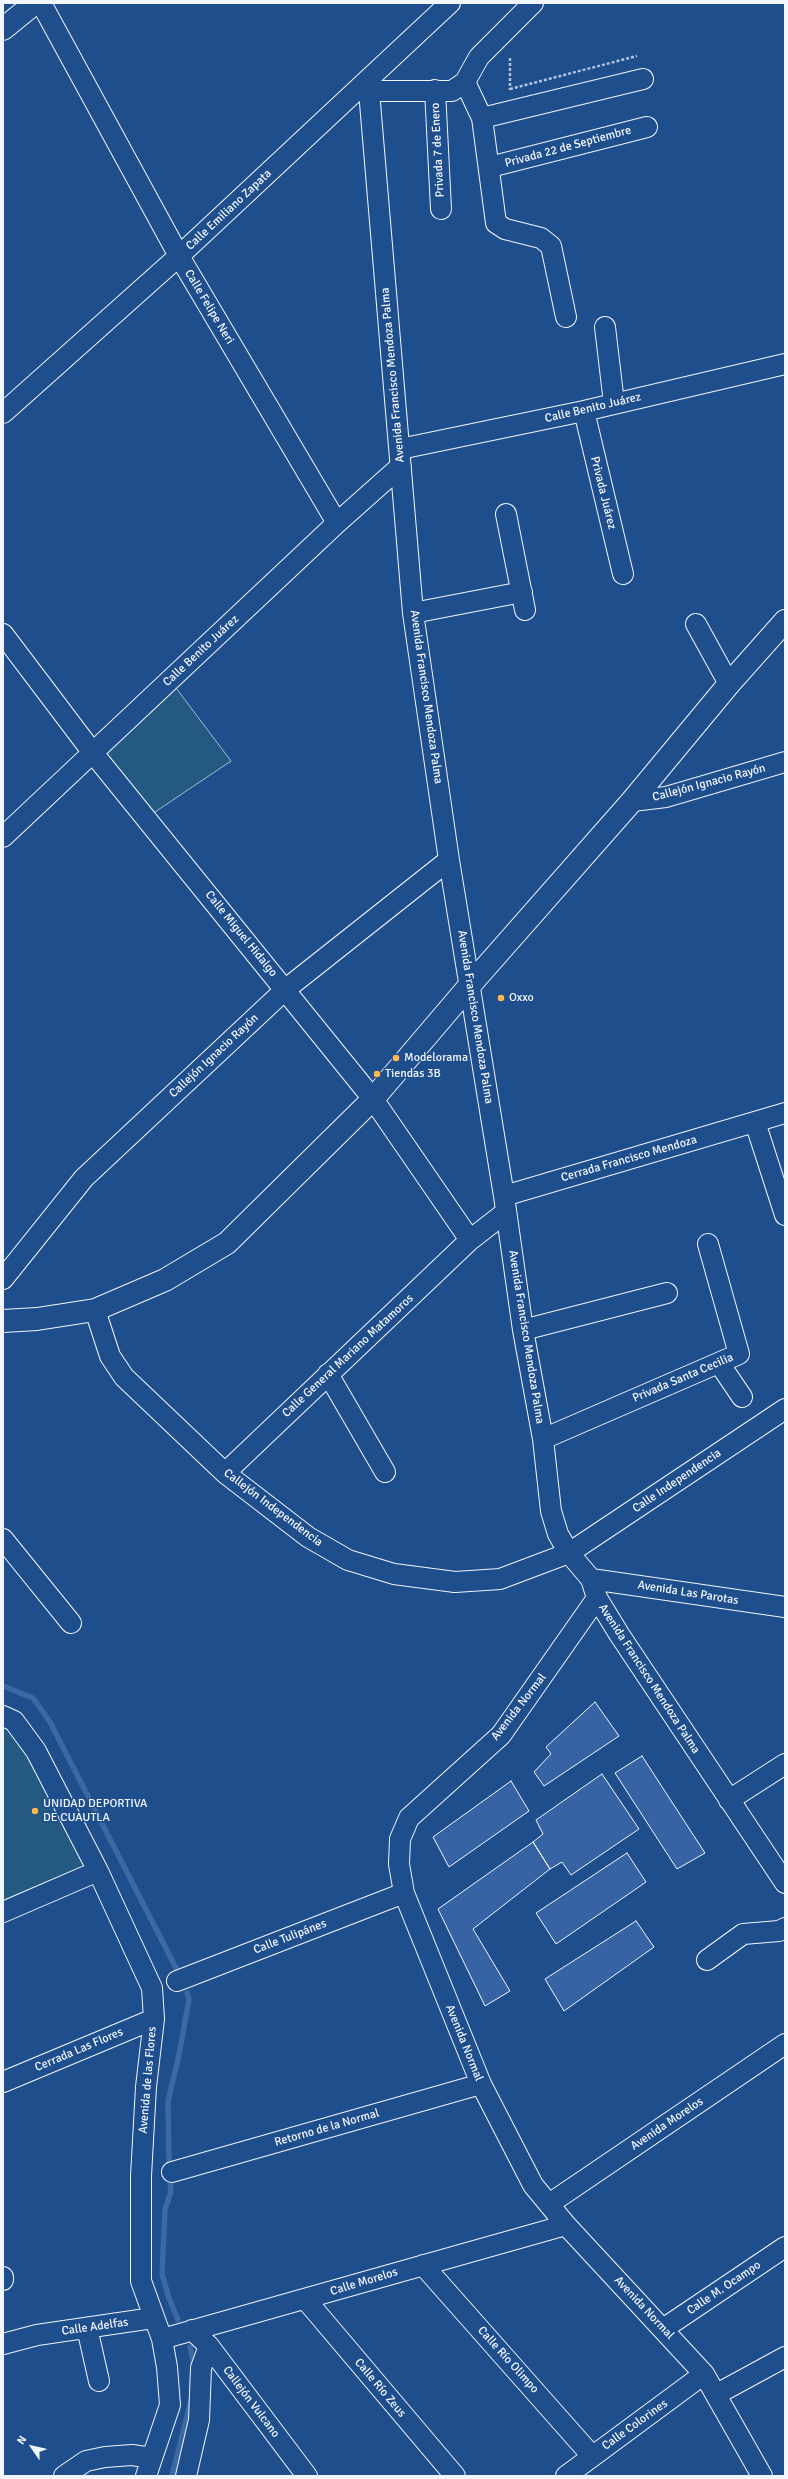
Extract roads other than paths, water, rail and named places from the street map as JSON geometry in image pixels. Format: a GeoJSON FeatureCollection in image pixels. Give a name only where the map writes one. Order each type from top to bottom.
{"type":"FeatureCollection","features":[{"type":"Feature","properties":{"kind":"main road"},"geometry":{"type":"LineString","coordinates":[[3,29],[35,3]]}},
{"type":"Feature","properties":{"kind":"main road"},"geometry":{"type":"LineString","coordinates":[[3,1322],[37,1319],[95,1310],[165,1280],[227,1243],[373,1099],[470,985],[632,801],[729,684],[785,621]]}},
{"type":"Feature","properties":{"kind":"street","name":"Calle Felipe Neri"},"geometry":{"type":"LineString","coordinates":[[41,3],[179,256],[337,523]]}},
{"type":"Feature","properties":{"kind":"street","name":"Calle Emiliano Zapata"},"geometry":{"type":"LineString","coordinates":[[3,413],[366,88],[450,3]]}},
{"type":"Feature","properties":{"kind":"street"},"geometry":{"type":"LineString","coordinates":[[366,88],[452,91],[465,82],[479,57],[533,3]]}},
{"type":"Feature","properties":{"kind":"street"},"geometry":{"type":"LineString","coordinates":[[482,118],[643,79]]}},
{"type":"Feature","properties":{"kind":"street"},"geometry":{"type":"LineString","coordinates":[[465,82],[482,118],[490,168],[496,223],[505,229],[541,238],[551,246],[566,317]]}},
{"type":"Feature","properties":{"kind":"street","name":"Avenida Francisco Mendoza Palma"},"geometry":{"type":"LineString","coordinates":[[366,88],[414,613],[449,860],[505,1204],[523,1330],[543,1439],[551,1511],[558,1534],[569,1553],[591,1579],[596,1598],[785,1883]]}},
{"type":"Feature","properties":{"kind":"street","name":"Privada 7 de Enero"},"geometry":{"type":"LineString","coordinates":[[435,90],[441,209]]}},
{"type":"Feature","properties":{"kind":"street","name":"Privada 22 de Septiembre"},"geometry":{"type":"LineString","coordinates":[[490,168],[647,127]]}},
{"type":"Feature","properties":{"kind":"street"},"geometry":{"type":"LineString","coordinates":[[605,327],[614,403]]}},
{"type":"Feature","properties":{"kind":"street","name":"Calle Benito Juárez"},"geometry":{"type":"LineString","coordinates":[[3,837],[337,523],[401,458],[614,403],[785,364]]}},
{"type":"Feature","properties":{"kind":"street","name":"Privada Juárez"},"geometry":{"type":"LineString","coordinates":[[584,411],[623,574]]}},
{"type":"Feature","properties":{"kind":"street"},"geometry":{"type":"LineString","coordinates":[[414,613],[523,601],[506,514]]}},
{"type":"Feature","properties":{"kind":"street"},"geometry":{"type":"LineString","coordinates":[[696,624],[729,684]]}},
{"type":"Feature","properties":{"kind":"street","name":"Calle Miguel Hidalgo"},"geometry":{"type":"LineString","coordinates":[[3,634],[93,753],[286,989],[373,1099],[470,1240]]}},
{"type":"Feature","properties":{"kind":"street","name":"Callejón Ignacio Rayón"},"geometry":{"type":"LineString","coordinates":[[632,801],[666,797],[785,762]]}},
{"type":"Feature","properties":{"kind":"street","name":"Callejón Ignacio Rayón"},"geometry":{"type":"LineString","coordinates":[[3,1279],[84,1178],[286,989],[449,860]]}},
{"type":"Feature","properties":{"kind":"street","name":"Cerrada Francisco Mendoza"},"geometry":{"type":"LineString","coordinates":[[505,1204],[785,1113]]}},
{"type":"Feature","properties":{"kind":"street"},"geometry":{"type":"LineString","coordinates":[[755,1122],[785,1215]]}},
{"type":"Feature","properties":{"kind":"street","name":"Calle General Mariano Matamoros"},"geometry":{"type":"LineString","coordinates":[[225,1473],[470,1240],[505,1204]]}},
{"type":"Feature","properties":{"kind":"street","name":"Privada Santa Cecilia"},"geometry":{"type":"LineString","coordinates":[[543,1439],[739,1354],[708,1244]]}},
{"type":"Feature","properties":{"kind":"street"},"geometry":{"type":"LineString","coordinates":[[523,1330],[667,1293]]}},
{"type":"Feature","properties":{"kind":"street","name":"Callejón Independencia"},"geometry":{"type":"LineString","coordinates":[[95,1310],[110,1356],[124,1377],[225,1473],[308,1537],[348,1560],[394,1574],[455,1582],[500,1579],[569,1553]]}},
{"type":"Feature","properties":{"kind":"street"},"geometry":{"type":"LineString","coordinates":[[719,1363],[742,1397]]}},
{"type":"Feature","properties":{"kind":"street"},"geometry":{"type":"LineString","coordinates":[[328,1374],[385,1472]]}},
{"type":"Feature","properties":{"kind":"street","name":"Calle Independencia"},"geometry":{"type":"LineString","coordinates":[[569,1553],[785,1409]]}},
{"type":"Feature","properties":{"kind":"street"},"geometry":{"type":"LineString","coordinates":[[3,1539],[71,1623]]}},
{"type":"Feature","properties":{"kind":"street","name":"Avenida Las Parotas"},"geometry":{"type":"LineString","coordinates":[[591,1579],[785,1607]]}},
{"type":"Feature","properties":{"kind":"street","name":"Avenida Normal"},"geometry":{"type":"LineString","coordinates":[[596,1598],[501,1735],[409,1818],[400,1839],[399,1864],[404,1893],[481,2084],[533,2185],[566,2224],[704,2374],[717,2394],[753,2473]]}},
{"type":"Feature","properties":{"kind":"street","name":"Avenida de las Flores"},"geometry":{"type":"LineString","coordinates":[[3,1716],[14,1721],[36,1751],[98,1871],[152,1988],[154,2019],[146,2088],[141,2176],[141,2281],[153,2318],[176,2335],[170,2405],[149,2467]]}},
{"type":"Feature","properties":{"kind":"street"},"geometry":{"type":"LineString","coordinates":[[729,1800],[785,1764]]}},
{"type":"Feature","properties":{"kind":"street"},"geometry":{"type":"LineString","coordinates":[[3,1912],[98,1871]]}},
{"type":"Feature","properties":{"kind":"street","name":"Calle Tulipánes"},"geometry":{"type":"LineString","coordinates":[[177,1981],[404,1893]]}},
{"type":"Feature","properties":{"kind":"street"},"geometry":{"type":"LineString","coordinates":[[707,1960],[743,1934],[779,1931],[785,1928]]}},
{"type":"Feature","properties":{"kind":"street","name":"Cerrada Las Flores"},"geometry":{"type":"LineString","coordinates":[[3,2082],[154,2019]]}},
{"type":"Feature","properties":{"kind":"street","name":"Avenida Morelos"},"geometry":{"type":"LineString","coordinates":[[549,2204],[785,2044]]}},
{"type":"Feature","properties":{"kind":"street","name":"Retorno de la Normal"},"geometry":{"type":"LineString","coordinates":[[172,2172],[481,2084]]}},
{"type":"Feature","properties":{"kind":"street","name":"Calle Morelos"},"geometry":{"type":"LineString","coordinates":[[176,2335],[306,2300],[566,2224]]}},
{"type":"Feature","properties":{"kind":"street","name":"Calle M. Ocampo"},"geometry":{"type":"LineString","coordinates":[[663,2328],[785,2247]]}},
{"type":"Feature","properties":{"kind":"street","name":"Calle Río Olimpo"},"geometry":{"type":"LineString","coordinates":[[423,2265],[592,2456]]}},
{"type":"Feature","properties":{"kind":"street","name":"Calle Río Zeus"},"geometry":{"type":"LineString","coordinates":[[306,2300],[454,2476]]}},
{"type":"Feature","properties":{"kind":"street","name":"Calle Adelfas"},"geometry":{"type":"LineString","coordinates":[[3,2344],[37,2335],[153,2318]]}},
{"type":"Feature","properties":{"kind":"street"},"geometry":{"type":"LineString","coordinates":[[87,2328],[99,2381]]}},
{"type":"Feature","properties":{"kind":"street","name":"Callejón Vulcano"},"geometry":{"type":"LineString","coordinates":[[176,2335],[210,2346],[307,2476]]}},
{"type":"Feature","properties":{"kind":"street"},"geometry":{"type":"LineString","coordinates":[[186,2476],[199,2420],[201,2368],[210,2346]]}},
{"type":"Feature","properties":{"kind":"street"},"geometry":{"type":"LineString","coordinates":[[717,2394],[785,2357]]}},
{"type":"Feature","properties":{"kind":"street","name":"Calle Colorines"},"geometry":{"type":"LineString","coordinates":[[566,2476],[704,2374]]}},
{"type":"Feature","properties":{"kind":"street"},"geometry":{"type":"LineString","coordinates":[[64,2476],[86,2461],[105,2457],[132,2455],[149,2467]]}},
{"type":"Feature","properties":{"kind":"waterway"},"geometry":{"type":"LineString","coordinates":[[3,1686],[33,1698],[50,1722],[176,1968]]}},
{"type":"Feature","properties":{"kind":"waterway"},"geometry":{"type":"LineString","coordinates":[[169,2163],[168,2101],[179,2055],[189,1999],[187,1993]]}},
{"type":"Feature","properties":{"kind":"waterway"},"geometry":{"type":"LineString","coordinates":[[170,2182],[171,2192],[165,2209],[162,2274],[169,2298],[178,2320]]}},
{"type":"Feature","properties":{"kind":"waterway"},"geometry":{"type":"LineString","coordinates":[[190,2347],[194,2366]]}},
{"type":"Feature","properties":{"kind":"waterway"},"geometry":{"type":"LineString","coordinates":[[172,2476],[191,2400]]}},
{"type":"Feature","properties":{"kind":"place","name":"Oxxo"},"geometry":{"type":"Point","coordinates":[501,998]}},
{"type":"Feature","properties":{"kind":"place","name":"Modelorama"},"geometry":{"type":"Point","coordinates":[396,1058]}},
{"type":"Feature","properties":{"kind":"place","name":"Tiendas 3B"},"geometry":{"type":"Point","coordinates":[377,1074]}},
{"type":"Feature","properties":{"kind":"place","name":"UNIDAD DEPORTIVA DE CUAUTLA"},"geometry":{"type":"Point","coordinates":[35,1811]}}]}
